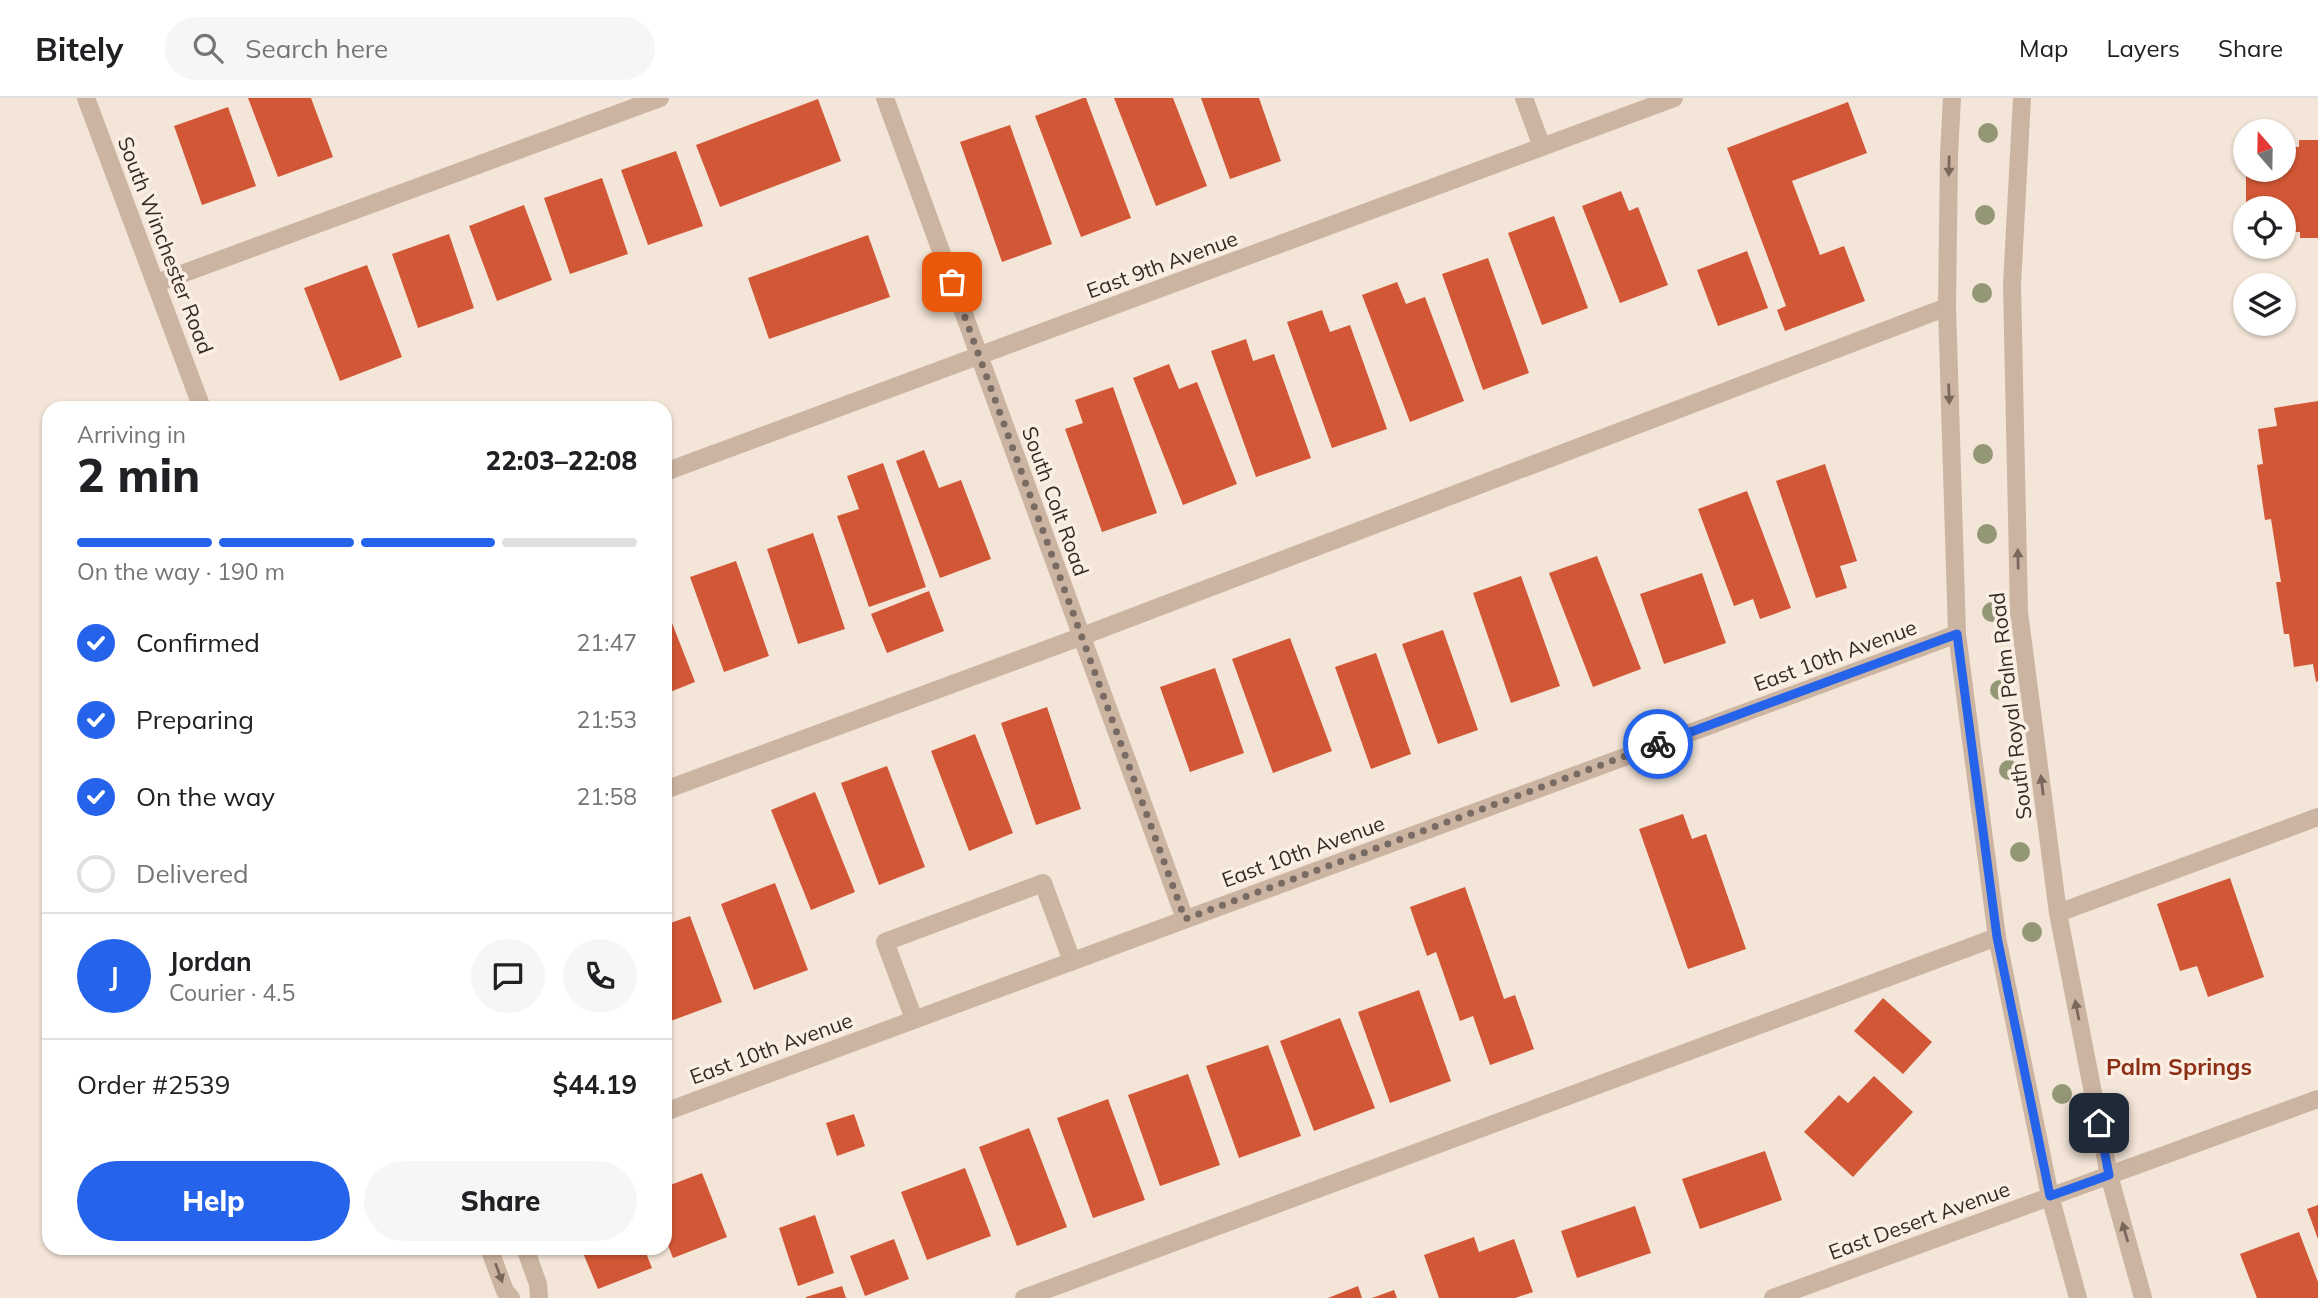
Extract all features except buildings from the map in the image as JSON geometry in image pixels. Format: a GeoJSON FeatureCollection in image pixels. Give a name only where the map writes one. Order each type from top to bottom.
{"type":"FeatureCollection","features":[{"type":"Feature","properties":{"kind":"street","name":"South Winchester Road"},"geometry":{"type":"LineString","coordinates":[[86,98],[199,401]]}},
{"type":"Feature","properties":{"kind":"street"},"geometry":{"type":"LineString","coordinates":[[157,283],[660,98]]}},
{"type":"Feature","properties":{"kind":"street","name":"South Colt Road"},"geometry":{"type":"LineString","coordinates":[[885,98],[1185,919]]}},
{"type":"Feature","properties":{"kind":"street"},"geometry":{"type":"LineString","coordinates":[[1524,98],[1542,147]]}},
{"type":"Feature","properties":{"kind":"street","name":"East 9th Avenue"},"geometry":{"type":"LineString","coordinates":[[672,469],[1674,98]]}},
{"type":"Feature","properties":{"kind":"street","name":"South Royal Palm Road"},"geometry":{"type":"LineString","coordinates":[[1952,98],[1947,307],[1957,634],[1997,937],[2050,1196],[2078,1298]]}},
{"type":"Feature","properties":{"kind":"street","name":"South Royal Palm Road"},"geometry":{"type":"LineString","coordinates":[[2022,98],[2012,285],[2020,612],[2058,912],[2109,1175],[2143,1298]]}},
{"type":"Feature","properties":{"kind":"street"},"geometry":{"type":"LineString","coordinates":[[672,787],[1080,637],[1947,307]]}},
{"type":"Feature","properties":{"kind":"street","name":"East 10th Avenue"},"geometry":{"type":"LineString","coordinates":[[672,1109],[1957,634]]}},
{"type":"Feature","properties":{"kind":"street"},"geometry":{"type":"LineString","coordinates":[[2058,912],[2318,817]]}},
{"type":"Feature","properties":{"kind":"street"},"geometry":{"type":"LineString","coordinates":[[914,1019],[885,942],[1043,883],[1072,961]]}},
{"type":"Feature","properties":{"kind":"street"},"geometry":{"type":"LineString","coordinates":[[1024,1298],[1997,937]]}},
{"type":"Feature","properties":{"kind":"street","name":"East Desert Avenue"},"geometry":{"type":"LineString","coordinates":[[1773,1298],[2318,1099]]}},
{"type":"Feature","properties":{"kind":"street"},"geometry":{"type":"LineString","coordinates":[[492,1255],[505,1291],[511,1298]]}},
{"type":"Feature","properties":{"kind":"street"},"geometry":{"type":"LineString","coordinates":[[527,1255],[538,1284],[539,1298]]}},
{"type":"Feature","properties":{"kind":"way so far"},"geometry":{"type":"LineString","coordinates":[[952,282],[1185,919],[1658,744]]}},
{"type":"Feature","properties":{"kind":"district","name":"Palm Springs"},"geometry":{"type":"Point","coordinates":[2179,1066]}},
{"type":"Feature","properties":{"kind":"route"},"geometry":{"type":"LineString","coordinates":[[1658,744],[1957,634],[1997,937],[2050,1196],[2109,1175],[2099,1123]]}}]}
